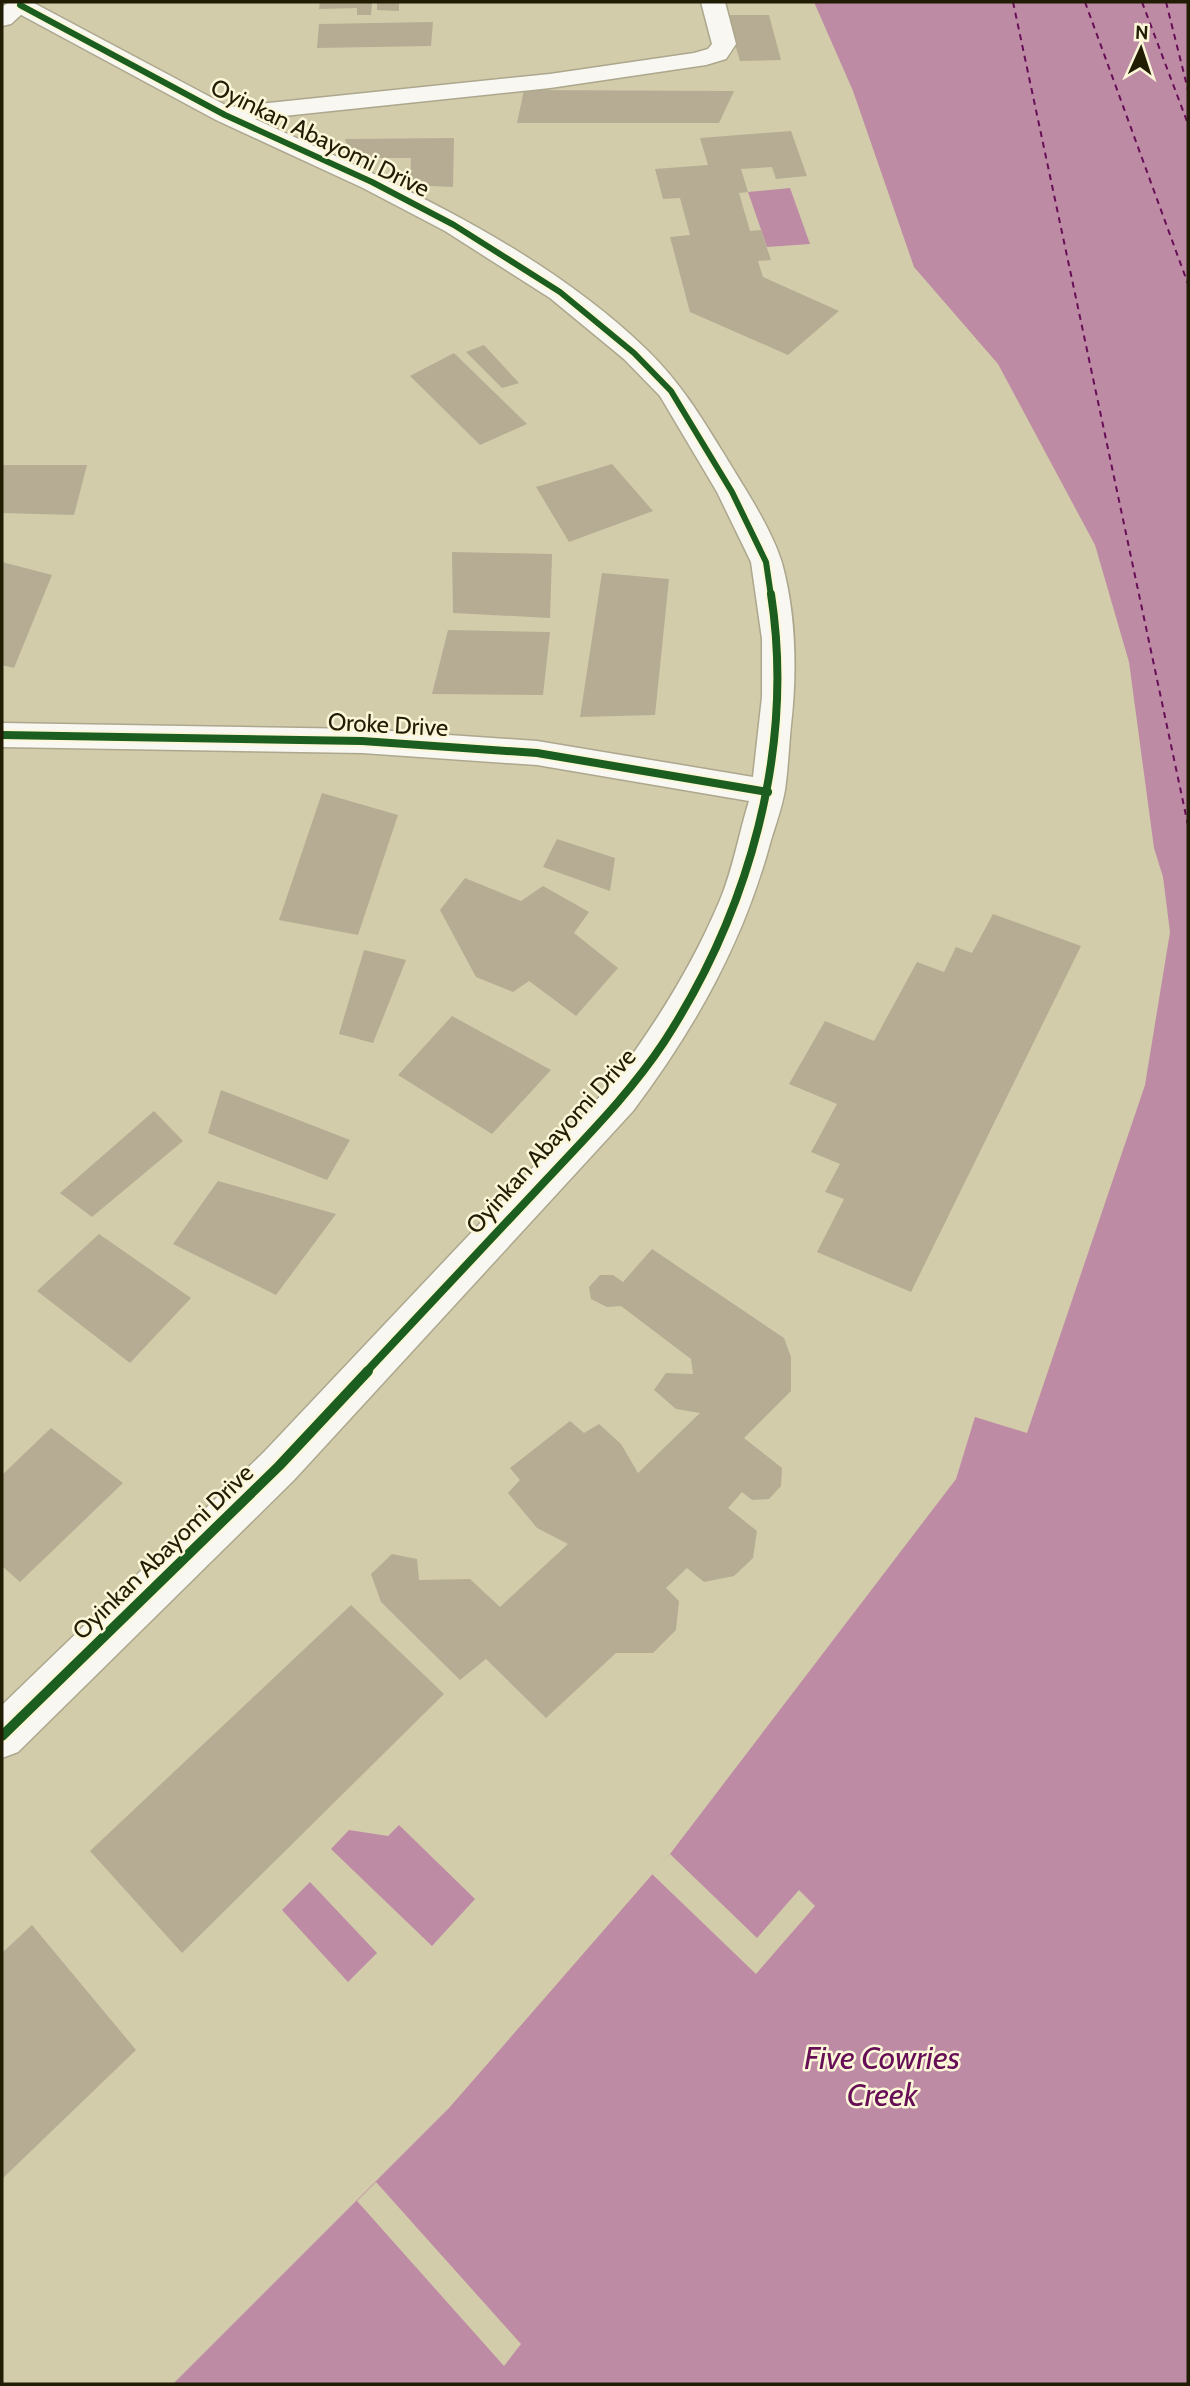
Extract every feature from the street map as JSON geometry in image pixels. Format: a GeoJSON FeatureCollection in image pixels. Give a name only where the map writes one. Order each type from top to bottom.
{"type":"FeatureCollection","features":[{"type":"Feature","properties":{"kind":"street"},"geometry":{"type":"LineString","coordinates":[[225,115],[550,81],[697,60],[717,54],[724,44],[713,2]]}},
{"type":"Feature","properties":{"kind":"street","name":"Oyinkan Abayomi Drive"},"geometry":{"type":"LineString","coordinates":[[2,1736],[279,1466],[620,1100],[664,1042],[738,898],[768,792],[778,697],[778,639],[766,562],[732,492],[671,391],[634,352],[587,314],[509,259],[372,182],[225,115],[15,9]]}},
{"type":"Feature","properties":{"kind":"street","name":"Oroke Drive"},"geometry":{"type":"LineString","coordinates":[[2,735],[362,741],[537,753],[768,792]]}},
{"type":"Feature","properties":{"kind":"water","name":"Five Cowries Creek"},"geometry":{"type":"Polygon","coordinates":[[[814,2],[1188,2],[1188,2384],[173,2384],[449,2108],[670,1854],[956,1479],[975,1417],[1027,1433],[1145,1085],[1170,932],[1163,877],[1154,848],[1129,662],[1095,545],[998,364],[914,267],[853,91],[814,2]]]}},
{"type":"Feature","properties":{"kind":"water"},"geometry":{"type":"Polygon","coordinates":[[[790,188],[810,244],[767,247],[748,192],[790,188]]]}},
{"type":"Feature","properties":{"kind":"water"},"geometry":{"type":"Polygon","coordinates":[[[399,1825],[475,1899],[432,1946],[331,1849],[349,1830],[388,1836],[399,1825]]]}},
{"type":"Feature","properties":{"kind":"water"},"geometry":{"type":"Polygon","coordinates":[[[310,1882],[377,1953],[348,1982],[282,1910],[310,1882]]]}},
{"type":"Feature","properties":{"kind":"pier"},"geometry":{"type":"Polygon","coordinates":[[[670,1854],[757,1938],[799,1890],[815,1906],[756,1974],[652,1874],[670,1854]]]}},
{"type":"Feature","properties":{"kind":"pier"},"geometry":{"type":"Polygon","coordinates":[[[376,2182],[521,2344],[504,2366],[357,2201],[376,2182]]]}},
{"type":"Feature","properties":{"kind":"building"},"geometry":{"type":"Polygon","coordinates":[[[320,2],[372,2],[371,15],[357,15],[357,8],[319,9],[320,2]]]}},
{"type":"Feature","properties":{"kind":"building"},"geometry":{"type":"Polygon","coordinates":[[[377,2],[399,2],[399,11],[377,10],[377,2]]]}},
{"type":"Feature","properties":{"kind":"building"},"geometry":{"type":"Polygon","coordinates":[[[726,15],[769,15],[781,60],[740,61],[726,15]]]}},
{"type":"Feature","properties":{"kind":"building"},"geometry":{"type":"Polygon","coordinates":[[[433,22],[431,46],[317,48],[319,24],[433,22]]]}},
{"type":"Feature","properties":{"kind":"building"},"geometry":{"type":"Polygon","coordinates":[[[524,90],[734,91],[719,123],[517,123],[524,90]]]}},
{"type":"Feature","properties":{"kind":"building"},"geometry":{"type":"Polygon","coordinates":[[[791,131],[807,176],[776,179],[772,167],[741,169],[748,192],[739,193],[750,231],[761,230],[771,260],[758,261],[763,277],[839,311],[788,355],[690,312],[670,237],[690,235],[680,198],[663,199],[655,169],[708,165],[700,138],[791,131]]]}},
{"type":"Feature","properties":{"kind":"building"},"geometry":{"type":"Polygon","coordinates":[[[454,138],[453,187],[410,185],[411,158],[352,158],[345,139],[454,138]]]}},
{"type":"Feature","properties":{"kind":"building"},"geometry":{"type":"Polygon","coordinates":[[[484,345],[519,383],[502,388],[466,352],[484,345]]]}},
{"type":"Feature","properties":{"kind":"building"},"geometry":{"type":"Polygon","coordinates":[[[454,353],[527,424],[480,445],[410,376],[454,353]]]}},
{"type":"Feature","properties":{"kind":"building"},"geometry":{"type":"Polygon","coordinates":[[[612,464],[653,511],[569,542],[536,487],[612,464]]]}},
{"type":"Feature","properties":{"kind":"building"},"geometry":{"type":"Polygon","coordinates":[[[2,465],[87,465],[74,515],[2,513],[2,465]]]}},
{"type":"Feature","properties":{"kind":"building"},"geometry":{"type":"Polygon","coordinates":[[[452,552],[552,554],[550,618],[453,613],[452,552]]]}},
{"type":"Feature","properties":{"kind":"building"},"geometry":{"type":"Polygon","coordinates":[[[2,562],[52,575],[14,668],[2,665],[2,562]]]}},
{"type":"Feature","properties":{"kind":"building"},"geometry":{"type":"Polygon","coordinates":[[[602,573],[669,579],[655,715],[580,717],[602,573]]]}},
{"type":"Feature","properties":{"kind":"building"},"geometry":{"type":"Polygon","coordinates":[[[448,630],[550,632],[543,695],[432,694],[448,630]]]}},
{"type":"Feature","properties":{"kind":"building"},"geometry":{"type":"Polygon","coordinates":[[[322,793],[398,815],[358,935],[279,920],[322,793]]]}},
{"type":"Feature","properties":{"kind":"building"},"geometry":{"type":"Polygon","coordinates":[[[557,839],[615,858],[610,891],[543,867],[557,839]]]}},
{"type":"Feature","properties":{"kind":"building"},"geometry":{"type":"Polygon","coordinates":[[[465,878],[521,901],[543,886],[589,912],[574,933],[618,968],[576,1016],[529,981],[513,992],[476,977],[440,910],[465,878]]]}},
{"type":"Feature","properties":{"kind":"building"},"geometry":{"type":"Polygon","coordinates":[[[993,914],[1081,946],[911,1292],[817,1252],[844,1199],[825,1192],[840,1164],[811,1152],[837,1104],[789,1084],[825,1021],[874,1041],[917,962],[944,972],[956,947],[972,953],[993,914]]]}},
{"type":"Feature","properties":{"kind":"building"},"geometry":{"type":"Polygon","coordinates":[[[364,950],[406,960],[373,1043],[339,1034],[364,950]]]}},
{"type":"Feature","properties":{"kind":"building"},"geometry":{"type":"Polygon","coordinates":[[[452,1016],[551,1070],[492,1134],[398,1075],[452,1016]]]}},
{"type":"Feature","properties":{"kind":"building"},"geometry":{"type":"Polygon","coordinates":[[[221,1090],[350,1140],[327,1180],[208,1133],[221,1090]]]}},
{"type":"Feature","properties":{"kind":"building"},"geometry":{"type":"Polygon","coordinates":[[[154,1111],[183,1141],[92,1217],[60,1193],[154,1111]]]}},
{"type":"Feature","properties":{"kind":"building"},"geometry":{"type":"Polygon","coordinates":[[[218,1181],[336,1214],[276,1295],[173,1244],[218,1181]]]}},
{"type":"Feature","properties":{"kind":"building"},"geometry":{"type":"Polygon","coordinates":[[[99,1234],[191,1298],[130,1363],[37,1291],[99,1234]]]}},
{"type":"Feature","properties":{"kind":"building"},"geometry":{"type":"Polygon","coordinates":[[[652,1249],[784,1338],[791,1357],[791,1391],[744,1438],[782,1468],[781,1486],[769,1499],[752,1500],[742,1492],[728,1508],[757,1531],[753,1558],[734,1576],[704,1582],[687,1568],[666,1588],[679,1601],[676,1630],[653,1653],[616,1653],[546,1718],[486,1659],[460,1680],[381,1602],[371,1574],[392,1554],[417,1559],[419,1580],[470,1579],[500,1607],[568,1544],[537,1528],[508,1493],[520,1480],[510,1468],[570,1421],[584,1433],[599,1424],[621,1444],[638,1473],[700,1413],[676,1409],[654,1390],[666,1373],[693,1374],[691,1359],[621,1306],[607,1307],[591,1299],[589,1287],[600,1275],[613,1275],[623,1282],[652,1249]]]}},
{"type":"Feature","properties":{"kind":"building"},"geometry":{"type":"Polygon","coordinates":[[[51,1428],[123,1483],[20,1582],[2,1566],[2,1475],[51,1428]]]}},
{"type":"Feature","properties":{"kind":"building"},"geometry":{"type":"Polygon","coordinates":[[[351,1605],[444,1694],[182,1953],[90,1851],[351,1605]]]}},
{"type":"Feature","properties":{"kind":"building"},"geometry":{"type":"Polygon","coordinates":[[[32,1925],[136,2050],[2,2179],[2,1953],[32,1925]]]}},
{"type":"Feature","properties":{"kind":"ferry route"},"geometry":{"type":"LineString","coordinates":[[1013,2],[1188,825]]}},
{"type":"Feature","properties":{"kind":"ferry route"},"geometry":{"type":"LineString","coordinates":[[1085,2],[1188,284]]}},
{"type":"Feature","properties":{"kind":"ferry route"},"geometry":{"type":"LineString","coordinates":[[1142,2],[1188,124]]}},
{"type":"Feature","properties":{"kind":"ferry route"},"geometry":{"type":"LineString","coordinates":[[1166,2],[1188,90]]}},
{"type":"Feature","properties":{"kind":"cycle path"},"geometry":{"type":"LineString","coordinates":[[2,1736],[279,1466],[620,1100],[664,1042],[703,972],[738,898],[768,792],[778,697],[778,639],[766,562],[732,492],[671,391],[634,353],[560,292],[454,225],[372,182],[225,115],[20,5]]}},
{"type":"Feature","properties":{"kind":"cycle path"},"geometry":{"type":"LineString","coordinates":[[2,735],[362,741],[537,753],[768,792]]}}]}
